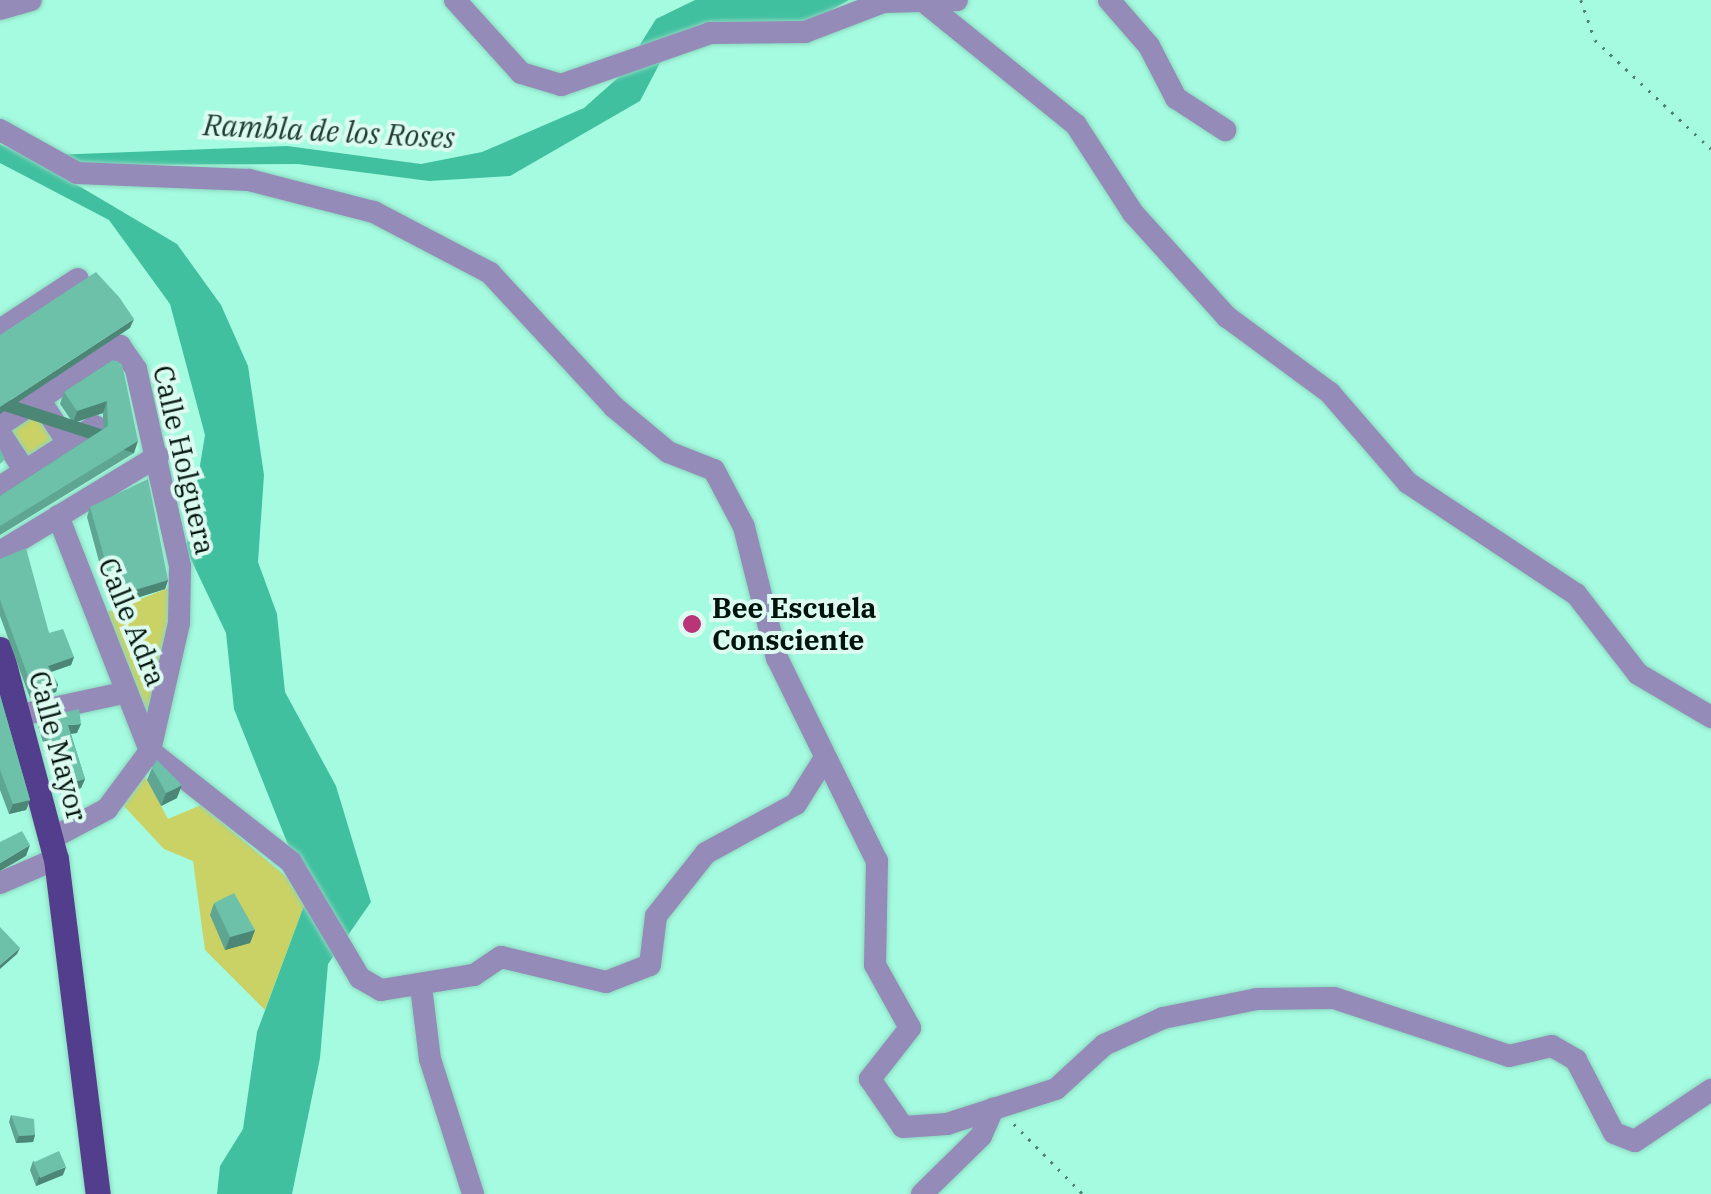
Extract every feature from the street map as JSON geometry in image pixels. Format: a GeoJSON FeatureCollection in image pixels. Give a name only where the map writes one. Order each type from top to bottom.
{"type":"FeatureCollection","features":[{"type":"Feature","properties":{"kind":"main road","name":"Calle Mayor"},"geometry":{"type":"LineString","coordinates":[[0,649],[54,848],[98,1194]]}},
{"type":"Feature","properties":{"kind":"street"},"geometry":{"type":"LineString","coordinates":[[0,9],[31,0]]}},
{"type":"Feature","properties":{"kind":"street"},"geometry":{"type":"LineString","coordinates":[[455,0],[533,79],[561,85],[628,68],[710,34],[806,32],[882,2],[957,0]]}},
{"type":"Feature","properties":{"kind":"street"},"geometry":{"type":"LineString","coordinates":[[1108,0],[1149,46],[1176,98],[1225,130]]}},
{"type":"Feature","properties":{"kind":"street"},"geometry":{"type":"LineString","coordinates":[[923,1],[1076,125],[1133,213],[1227,317],[1330,393],[1408,483],[1576,594],[1638,674],[1711,718]]}},
{"type":"Feature","properties":{"kind":"street"},"geometry":{"type":"LineString","coordinates":[[0,130],[54,161],[316,190],[490,273],[614,407],[668,452],[714,470],[744,528],[755,596],[823,761],[877,860],[872,948],[910,1028],[876,1062],[876,1098],[904,1127],[991,1115],[1056,1089],[1104,1045],[1163,1018],[1258,999],[1334,998],[1509,1056],[1552,1046],[1576,1060],[1614,1132],[1635,1141],[1711,1090]]}},
{"type":"Feature","properties":{"kind":"street"},"geometry":{"type":"LineString","coordinates":[[0,330],[78,279]]}},
{"type":"Feature","properties":{"kind":"street","name":"Calle Holguera"},"geometry":{"type":"LineString","coordinates":[[0,883],[107,809],[150,750],[181,600],[158,456],[136,369],[120,346],[39,400]]}},
{"type":"Feature","properties":{"kind":"street"},"geometry":{"type":"LineString","coordinates":[[0,425],[39,400],[68,444]]}},
{"type":"Feature","properties":{"kind":"street"},"geometry":{"type":"LineString","coordinates":[[0,487],[95,426]]}},
{"type":"Feature","properties":{"kind":"street"},"geometry":{"type":"LineString","coordinates":[[0,433],[25,471]]}},
{"type":"Feature","properties":{"kind":"street"},"geometry":{"type":"LineString","coordinates":[[0,552],[158,456]]}},
{"type":"Feature","properties":{"kind":"street","name":"Calle Adra"},"geometry":{"type":"LineString","coordinates":[[58,516],[150,750]]}},
{"type":"Feature","properties":{"kind":"street"},"geometry":{"type":"LineString","coordinates":[[20,715],[127,692]]}},
{"type":"Feature","properties":{"kind":"street"},"geometry":{"type":"LineString","coordinates":[[150,750],[291,862],[318,897],[360,978],[381,990],[474,976],[501,957],[606,982],[650,965],[656,916],[706,853],[796,804],[823,761]]}},
{"type":"Feature","properties":{"kind":"street"},"geometry":{"type":"LineString","coordinates":[[421,987],[430,1059],[473,1194]]}},
{"type":"Feature","properties":{"kind":"street"},"geometry":{"type":"LineString","coordinates":[[922,1194],[991,1115]]}},
{"type":"Feature","properties":{"kind":"path"},"geometry":{"type":"LineString","coordinates":[[1581,0],[1595,40],[1711,149]]}},
{"type":"Feature","properties":{"kind":"path"},"geometry":{"type":"LineString","coordinates":[[991,1115],[1013,1123],[1083,1194]]}},
{"type":"Feature","properties":{"kind":"shaded area"},"geometry":{"type":"Polygon","coordinates":[[[695,0],[849,0],[805,25],[726,24],[663,57],[640,101],[510,176],[429,181],[298,164],[69,165],[57,173],[177,244],[221,305],[248,366],[264,475],[258,562],[277,614],[285,692],[336,786],[371,902],[328,964],[320,1058],[292,1194],[217,1194],[220,1166],[243,1129],[257,1032],[308,895],[234,709],[226,633],[186,549],[205,435],[170,304],[109,220],[0,163],[0,144],[25,156],[287,146],[421,164],[482,152],[584,108],[621,75],[656,19],[695,0]]]}},
{"type":"Feature","properties":{"kind":"shaded area"},"geometry":{"type":"Polygon","coordinates":[[[39,399],[68,443],[28,469],[0,424],[39,399]]]}},
{"type":"Feature","properties":{"kind":"shaded area"},"geometry":{"type":"Polygon","coordinates":[[[181,583],[155,739],[105,613],[181,583]]]}},
{"type":"Feature","properties":{"kind":"shaded area"},"geometry":{"type":"Polygon","coordinates":[[[144,774],[168,819],[201,805],[308,895],[265,1010],[205,950],[193,861],[164,849],[121,803],[144,774]]]}},
{"type":"Feature","properties":{"kind":"building"},"geometry":{"type":"Polygon","coordinates":[[[96,272],[134,319],[0,407],[0,335],[96,272]]]}},
{"type":"Feature","properties":{"kind":"building"},"geometry":{"type":"Polygon","coordinates":[[[113,360],[122,364],[138,441],[0,526],[0,496],[108,426],[107,401],[77,411],[64,392],[113,360]]]}},
{"type":"Feature","properties":{"kind":"building"},"geometry":{"type":"Polygon","coordinates":[[[148,479],[168,580],[115,596],[90,507],[148,479]]]}},
{"type":"Feature","properties":{"kind":"building"},"geometry":{"type":"Polygon","coordinates":[[[26,548],[49,633],[63,629],[74,657],[48,666],[58,684],[33,690],[0,600],[0,559],[26,548]]]}},
{"type":"Feature","properties":{"kind":"building"},"geometry":{"type":"Polygon","coordinates":[[[0,695],[30,800],[13,804],[0,770],[0,695]]]}},
{"type":"Feature","properties":{"kind":"building"},"geometry":{"type":"Polygon","coordinates":[[[79,709],[81,724],[68,725],[85,779],[63,785],[41,718],[79,709]]]}},
{"type":"Feature","properties":{"kind":"building"},"geometry":{"type":"Polygon","coordinates":[[[157,760],[182,785],[166,793],[152,768],[157,760]]]}},
{"type":"Feature","properties":{"kind":"building"},"geometry":{"type":"Polygon","coordinates":[[[22,831],[30,845],[0,863],[0,842],[22,831]]]}},
{"type":"Feature","properties":{"kind":"building"},"geometry":{"type":"Polygon","coordinates":[[[234,893],[255,930],[230,937],[214,903],[234,893]]]}},
{"type":"Feature","properties":{"kind":"building"},"geometry":{"type":"Polygon","coordinates":[[[0,927],[20,948],[0,965],[0,927]]]}},
{"type":"Feature","properties":{"kind":"building"},"geometry":{"type":"Polygon","coordinates":[[[11,1115],[34,1119],[35,1135],[19,1136],[11,1115]]]}},
{"type":"Feature","properties":{"kind":"building"},"geometry":{"type":"Polygon","coordinates":[[[59,1151],[66,1167],[40,1178],[33,1162],[59,1151]]]}},
{"type":"Feature","properties":{"kind":"place","name":"Bee Escuela Consciente"},"geometry":{"type":"Point","coordinates":[692,624]}},
{"type":"Feature","properties":{"kind":"water label","name":"Rambla de los Roses"},"geometry":{"type":"Point","coordinates":[329,131]}}]}
